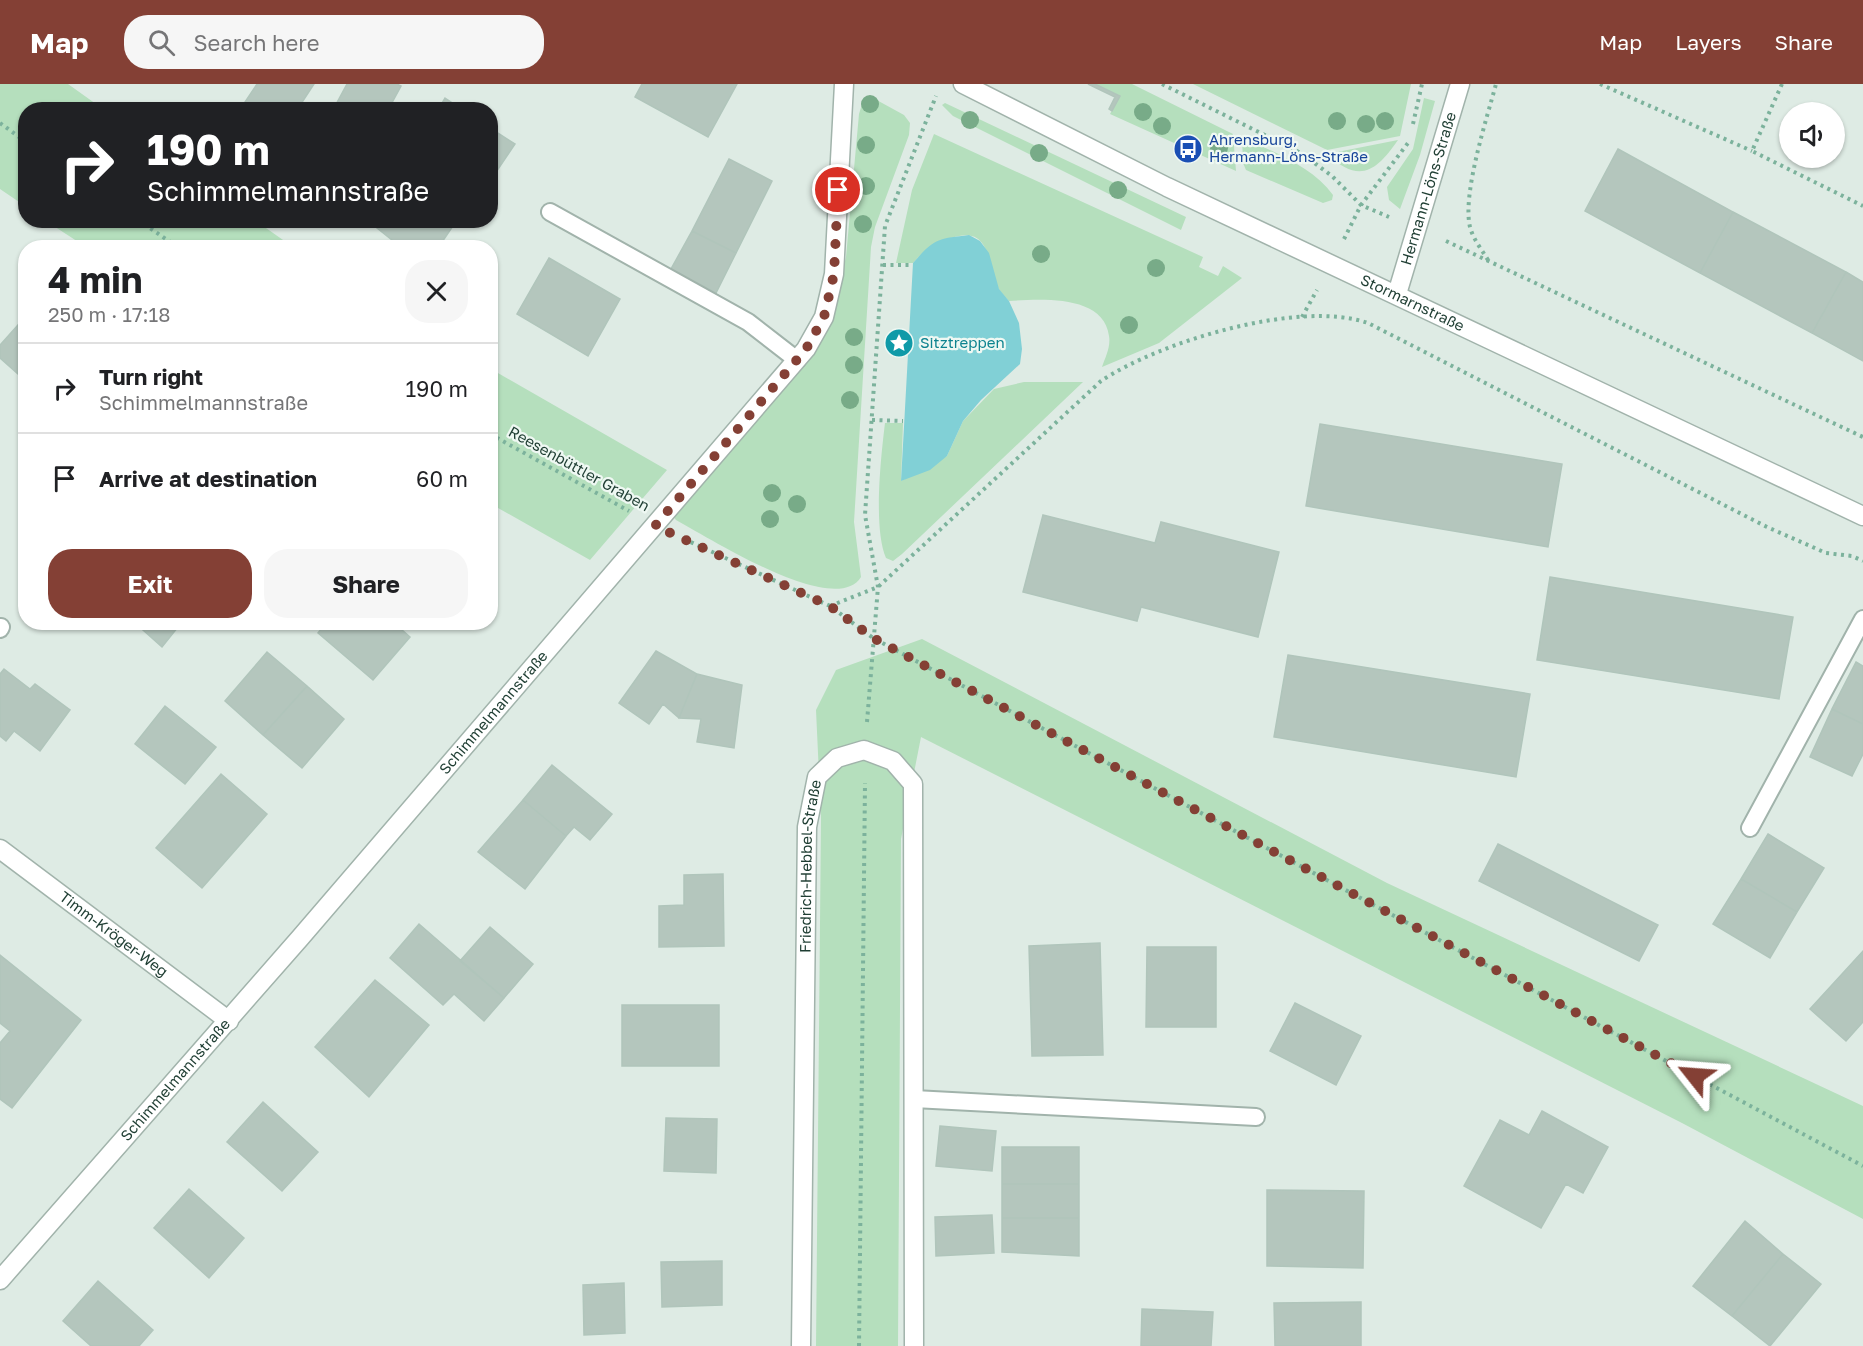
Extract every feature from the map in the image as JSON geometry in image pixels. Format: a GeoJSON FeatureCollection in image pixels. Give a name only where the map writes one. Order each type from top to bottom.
{"type":"FeatureCollection","features":[{"type":"Feature","properties":{"kind":"street","name":"Schimmelmannstraße"},"geometry":{"type":"LineString","coordinates":[[0,1280],[229,1021],[796,360],[824,317],[834,274],[844,84]]}},
{"type":"Feature","properties":{"kind":"street","name":"Stormarnstraße"},"geometry":{"type":"LineString","coordinates":[[963,84],[1167,187],[1863,516]]}},
{"type":"Feature","properties":{"kind":"street","name":"Hermann-Löns-Straße"},"geometry":{"type":"LineString","coordinates":[[1397,294],[1460,84]]}},
{"type":"Feature","properties":{"kind":"street"},"geometry":{"type":"LineString","coordinates":[[864,750],[893,761],[913,784],[914,1346]]}},
{"type":"Feature","properties":{"kind":"street","name":"Friedrich-Hebbel-Straße"},"geometry":{"type":"LineString","coordinates":[[801,1346],[807,827],[817,777],[837,758],[864,750]]}},
{"type":"Feature","properties":{"kind":"street","name":"Timm-Kröger-Weg"},"geometry":{"type":"LineString","coordinates":[[0,849],[229,1021]]}},
{"type":"Feature","properties":{"kind":"lane"},"geometry":{"type":"LineString","coordinates":[[550,212],[748,322],[796,360]]}},
{"type":"Feature","properties":{"kind":"lane"},"geometry":{"type":"LineString","coordinates":[[1750,828],[1863,619]]}},
{"type":"Feature","properties":{"kind":"lane"},"geometry":{"type":"LineString","coordinates":[[914,1099],[1256,1117]]}},
{"type":"Feature","properties":{"kind":"path"},"geometry":{"type":"LineString","coordinates":[[1162,84],[1301,153],[1332,176],[1361,205],[1489,260],[1863,437]]}},
{"type":"Feature","properties":{"kind":"path"},"geometry":{"type":"LineString","coordinates":[[1412,127],[1422,84]]}},
{"type":"Feature","properties":{"kind":"path"},"geometry":{"type":"LineString","coordinates":[[1489,260],[1470,228],[1469,214],[1474,169],[1496,84]]}},
{"type":"Feature","properties":{"kind":"path"},"geometry":{"type":"LineString","coordinates":[[1600,84],[1752,151],[1863,206]]}},
{"type":"Feature","properties":{"kind":"path"},"geometry":{"type":"LineString","coordinates":[[1752,151],[1782,84]]}},
{"type":"Feature","properties":{"kind":"path"},"geometry":{"type":"LineString","coordinates":[[859,1346],[864,750],[878,587],[865,515],[885,225],[936,95]]}},
{"type":"Feature","properties":{"kind":"path"},"geometry":{"type":"LineString","coordinates":[[0,123],[18,136]]}},
{"type":"Feature","properties":{"kind":"path"},"geometry":{"type":"LineString","coordinates":[[1361,205],[1403,152],[1410,138]]}},
{"type":"Feature","properties":{"kind":"path"},"geometry":{"type":"LineString","coordinates":[[150,228],[167,240]]}},
{"type":"Feature","properties":{"kind":"path"},"geometry":{"type":"LineString","coordinates":[[883,265],[913,265]]}},
{"type":"Feature","properties":{"kind":"path"},"geometry":{"type":"LineString","coordinates":[[830,606],[878,587],[1101,381],[1125,365],[1176,344],[1245,327],[1290,318],[1331,315],[1368,323],[1777,531],[1826,553],[1852,556],[1863,561]]}},
{"type":"Feature","properties":{"kind":"path"},"geometry":{"type":"LineString","coordinates":[[872,420],[903,421]]}},
{"type":"Feature","properties":{"kind":"path","name":"Reesenbüttler Graben"},"geometry":{"type":"LineString","coordinates":[[498,438],[655,526],[830,606],[873,638],[1863,1166]]}},
{"type":"Feature","properties":{"kind":"green space"},"geometry":{"type":"Polygon","coordinates":[[[0,84],[68,84],[93,102],[18,102],[18,201],[0,189],[0,84]]]}},
{"type":"Feature","properties":{"kind":"green space"},"geometry":{"type":"Polygon","coordinates":[[[1095,84],[1132,84],[1233,134],[1236,171],[1110,114],[1120,96],[1095,84]]]}},
{"type":"Feature","properties":{"kind":"green space"},"geometry":{"type":"Polygon","coordinates":[[[1193,84],[1411,84],[1400,136],[1327,150],[1193,84]]]}},
{"type":"Feature","properties":{"kind":"green space"},"geometry":{"type":"Polygon","coordinates":[[[873,98],[904,115],[910,123],[909,135],[875,227],[871,247],[854,522],[861,577],[847,587],[826,588],[799,582],[771,571],[676,520],[671,514],[794,378],[816,351],[829,325],[846,257],[859,114],[862,104],[873,98]]]}},
{"type":"Feature","properties":{"kind":"green space"},"geometry":{"type":"Polygon","coordinates":[[[1424,98],[1435,101],[1420,155],[1400,209],[1389,200],[1387,187],[1413,149],[1424,98]]]}},
{"type":"Feature","properties":{"kind":"green space"},"geometry":{"type":"Polygon","coordinates":[[[945,103],[1186,217],[1181,230],[953,116],[942,105],[945,103]]]}},
{"type":"Feature","properties":{"kind":"green space"},"geometry":{"type":"Polygon","coordinates":[[[934,134],[1203,257],[1199,267],[1218,276],[1223,266],[1242,278],[1159,343],[1102,367],[1109,340],[1105,322],[1096,313],[1069,302],[1009,301],[997,286],[985,248],[981,241],[974,237],[964,235],[951,238],[930,247],[913,263],[896,263],[912,190],[934,134]]]}},
{"type":"Feature","properties":{"kind":"green space"},"geometry":{"type":"Polygon","coordinates":[[[1242,137],[1303,168],[1324,185],[1333,195],[1332,200],[1323,203],[1246,170],[1243,163],[1242,137]]]}},
{"type":"Feature","properties":{"kind":"green space"},"geometry":{"type":"Polygon","coordinates":[[[1398,140],[1382,160],[1366,170],[1348,169],[1327,154],[1398,140]]]}},
{"type":"Feature","properties":{"kind":"green space"},"geometry":{"type":"Polygon","coordinates":[[[57,228],[266,228],[283,240],[75,240],[57,228]]]}},
{"type":"Feature","properties":{"kind":"green space"},"geometry":{"type":"Polygon","coordinates":[[[498,373],[667,470],[590,560],[498,508],[498,373]]]}},
{"type":"Feature","properties":{"kind":"green space"},"geometry":{"type":"Polygon","coordinates":[[[1024,382],[1083,382],[902,554],[893,561],[886,558],[882,545],[879,511],[885,423],[903,423],[901,481],[947,456],[963,421],[994,389],[1024,382]]]}},
{"type":"Feature","properties":{"kind":"green space"},"geometry":{"type":"Polygon","coordinates":[[[922,639],[1387,883],[1863,1106],[1863,1219],[1682,1123],[921,737],[901,839],[898,1346],[816,1346],[821,818],[816,710],[836,670],[922,639]]]}},
{"type":"Feature","properties":{"kind":"water"},"geometry":{"type":"Polygon","coordinates":[[[969,235],[980,241],[989,253],[999,289],[1009,301],[1019,323],[1022,349],[1020,364],[981,400],[963,421],[947,456],[930,470],[901,481],[913,263],[937,241],[969,235]]]}},
{"type":"Feature","properties":{"kind":"building"},"geometry":{"type":"Polygon","coordinates":[[[257,84],[314,84],[302,102],[245,102],[257,84]]]}},
{"type":"Feature","properties":{"kind":"building"},"geometry":{"type":"Polygon","coordinates":[[[347,84],[397,84],[401,86],[392,102],[337,102],[347,84]]]}},
{"type":"Feature","properties":{"kind":"building"},"geometry":{"type":"Polygon","coordinates":[[[642,84],[737,84],[708,137],[635,97],[642,84]]]}},
{"type":"Feature","properties":{"kind":"building"},"geometry":{"type":"Polygon","coordinates":[[[1088,84],[1095,84],[1120,96],[1112,111],[1109,109],[1115,97],[1088,84]]]}},
{"type":"Feature","properties":{"kind":"building"},"geometry":{"type":"Polygon","coordinates":[[[498,133],[515,144],[498,169],[498,133]]]}},
{"type":"Feature","properties":{"kind":"building"},"geometry":{"type":"Polygon","coordinates":[[[1618,149],[1733,212],[1700,273],[1585,211],[1618,149]]]}},
{"type":"Feature","properties":{"kind":"building"},"geometry":{"type":"Polygon","coordinates":[[[729,159],[772,181],[736,253],[692,231],[729,159]]]}},
{"type":"Feature","properties":{"kind":"building"},"geometry":{"type":"Polygon","coordinates":[[[1733,212],[1846,272],[1812,333],[1700,273],[1733,212]]]}},
{"type":"Feature","properties":{"kind":"building"},"geometry":{"type":"Polygon","coordinates":[[[377,228],[452,228],[443,240],[392,240],[377,228]]]}},
{"type":"Feature","properties":{"kind":"building"},"geometry":{"type":"Polygon","coordinates":[[[692,231],[736,253],[716,293],[671,269],[692,231]]]}},
{"type":"Feature","properties":{"kind":"building"},"geometry":{"type":"Polygon","coordinates":[[[549,258],[620,299],[588,356],[517,314],[549,258]]]}},
{"type":"Feature","properties":{"kind":"building"},"geometry":{"type":"Polygon","coordinates":[[[1846,272],[1863,282],[1863,361],[1812,333],[1846,272]]]}},
{"type":"Feature","properties":{"kind":"building"},"geometry":{"type":"Polygon","coordinates":[[[18,325],[18,374],[0,358],[0,345],[18,325]]]}},
{"type":"Feature","properties":{"kind":"building"},"geometry":{"type":"Polygon","coordinates":[[[1320,424],[1562,464],[1548,547],[1306,506],[1320,424]]]}},
{"type":"Feature","properties":{"kind":"building"},"geometry":{"type":"Polygon","coordinates":[[[1043,515],[1155,543],[1161,522],[1279,552],[1258,637],[1141,607],[1137,621],[1023,592],[1043,515]]]}},
{"type":"Feature","properties":{"kind":"building"},"geometry":{"type":"Polygon","coordinates":[[[1550,577],[1793,617],[1779,699],[1537,660],[1550,577]]]}},
{"type":"Feature","properties":{"kind":"building"},"geometry":{"type":"Polygon","coordinates":[[[143,630],[176,630],[162,647],[143,630]]]}},
{"type":"Feature","properties":{"kind":"building"},"geometry":{"type":"Polygon","coordinates":[[[320,630],[402,630],[410,637],[373,680],[318,633],[320,630]]]}},
{"type":"Feature","properties":{"kind":"building"},"geometry":{"type":"Polygon","coordinates":[[[656,651],[697,674],[679,718],[663,704],[649,724],[619,703],[656,651]]]}},
{"type":"Feature","properties":{"kind":"building"},"geometry":{"type":"Polygon","coordinates":[[[267,652],[307,686],[263,735],[225,701],[267,652]]]}},
{"type":"Feature","properties":{"kind":"building"},"geometry":{"type":"Polygon","coordinates":[[[1288,655],[1530,694],[1516,777],[1274,737],[1288,655]]]}},
{"type":"Feature","properties":{"kind":"building"},"geometry":{"type":"Polygon","coordinates":[[[1856,662],[1863,666],[1863,724],[1832,709],[1856,662]]]}},
{"type":"Feature","properties":{"kind":"building"},"geometry":{"type":"Polygon","coordinates":[[[4,669],[30,689],[35,684],[70,710],[40,751],[14,731],[6,741],[0,736],[0,674],[4,669]]]}},
{"type":"Feature","properties":{"kind":"building"},"geometry":{"type":"Polygon","coordinates":[[[697,674],[742,685],[734,748],[697,742],[701,719],[679,718],[697,674]]]}},
{"type":"Feature","properties":{"kind":"building"},"geometry":{"type":"Polygon","coordinates":[[[307,686],[344,719],[302,768],[263,735],[307,686]]]}},
{"type":"Feature","properties":{"kind":"building"},"geometry":{"type":"Polygon","coordinates":[[[165,706],[216,747],[185,784],[135,744],[165,706]]]}},
{"type":"Feature","properties":{"kind":"building"},"geometry":{"type":"Polygon","coordinates":[[[1832,709],[1863,724],[1863,754],[1852,776],[1810,757],[1832,709]]]}},
{"type":"Feature","properties":{"kind":"building"},"geometry":{"type":"Polygon","coordinates":[[[552,765],[612,814],[590,840],[574,827],[566,836],[523,800],[552,765]]]}},
{"type":"Feature","properties":{"kind":"building"},"geometry":{"type":"Polygon","coordinates":[[[221,774],[267,814],[202,888],[156,848],[221,774]]]}},
{"type":"Feature","properties":{"kind":"building"},"geometry":{"type":"Polygon","coordinates":[[[523,800],[566,836],[525,889],[478,852],[523,800]]]}},
{"type":"Feature","properties":{"kind":"building"},"geometry":{"type":"Polygon","coordinates":[[[1768,834],[1824,868],[1797,912],[1741,879],[1768,834]]]}},
{"type":"Feature","properties":{"kind":"building"},"geometry":{"type":"Polygon","coordinates":[[[1498,844],[1658,925],[1639,961],[1479,881],[1498,844]]]}},
{"type":"Feature","properties":{"kind":"building"},"geometry":{"type":"Polygon","coordinates":[[[723,874],[724,946],[659,947],[659,906],[684,905],[684,875],[723,874]]]}},
{"type":"Feature","properties":{"kind":"building"},"geometry":{"type":"Polygon","coordinates":[[[1741,879],[1797,912],[1770,958],[1713,924],[1741,879]]]}},
{"type":"Feature","properties":{"kind":"building"},"geometry":{"type":"Polygon","coordinates":[[[419,924],[504,998],[484,1021],[454,994],[443,1005],[390,958],[419,924]]]}},
{"type":"Feature","properties":{"kind":"building"},"geometry":{"type":"Polygon","coordinates":[[[490,927],[533,964],[504,998],[460,961],[490,927]]]}},
{"type":"Feature","properties":{"kind":"building"},"geometry":{"type":"Polygon","coordinates":[[[1100,943],[1103,1055],[1032,1056],[1029,946],[1100,943]]]}},
{"type":"Feature","properties":{"kind":"building"},"geometry":{"type":"Polygon","coordinates":[[[1147,947],[1216,947],[1216,1027],[1146,1027],[1147,947]]]}},
{"type":"Feature","properties":{"kind":"building"},"geometry":{"type":"Polygon","coordinates":[[[1863,951],[1863,1022],[1846,1041],[1810,1009],[1863,951]]]}},
{"type":"Feature","properties":{"kind":"building"},"geometry":{"type":"Polygon","coordinates":[[[0,955],[81,1020],[12,1108],[0,1099],[0,1043],[10,1031],[0,1023],[0,955]]]}},
{"type":"Feature","properties":{"kind":"building"},"geometry":{"type":"Polygon","coordinates":[[[375,980],[429,1025],[369,1097],[315,1047],[375,980]]]}},
{"type":"Feature","properties":{"kind":"building"},"geometry":{"type":"Polygon","coordinates":[[[1295,1003],[1361,1036],[1336,1085],[1270,1051],[1295,1003]]]}},
{"type":"Feature","properties":{"kind":"building"},"geometry":{"type":"Polygon","coordinates":[[[622,1005],[719,1005],[719,1066],[622,1066],[622,1005]]]}},
{"type":"Feature","properties":{"kind":"building"},"geometry":{"type":"Polygon","coordinates":[[[263,1102],[318,1152],[282,1191],[227,1142],[263,1102]]]}},
{"type":"Feature","properties":{"kind":"building"},"geometry":{"type":"Polygon","coordinates":[[[1542,1111],[1608,1147],[1583,1193],[1566,1184],[1541,1228],[1464,1186],[1500,1120],[1529,1135],[1542,1111]]]}},
{"type":"Feature","properties":{"kind":"building"},"geometry":{"type":"Polygon","coordinates":[[[666,1118],[717,1119],[716,1173],[664,1171],[666,1118]]]}},
{"type":"Feature","properties":{"kind":"building"},"geometry":{"type":"Polygon","coordinates":[[[940,1126],[996,1131],[992,1171],[936,1166],[940,1126]]]}},
{"type":"Feature","properties":{"kind":"building"},"geometry":{"type":"Polygon","coordinates":[[[1002,1147],[1079,1147],[1079,1184],[1002,1184],[1002,1147]]]}},
{"type":"Feature","properties":{"kind":"building"},"geometry":{"type":"Polygon","coordinates":[[[1002,1184],[1079,1184],[1079,1218],[1002,1218],[1002,1184]]]}},
{"type":"Feature","properties":{"kind":"building"},"geometry":{"type":"Polygon","coordinates":[[[189,1189],[244,1238],[209,1278],[154,1228],[189,1189]]]}},
{"type":"Feature","properties":{"kind":"building"},"geometry":{"type":"Polygon","coordinates":[[[1267,1190],[1364,1191],[1363,1268],[1267,1266],[1267,1190]]]}},
{"type":"Feature","properties":{"kind":"building"},"geometry":{"type":"Polygon","coordinates":[[[992,1215],[994,1253],[936,1256],[935,1217],[992,1215]]]}},
{"type":"Feature","properties":{"kind":"building"},"geometry":{"type":"Polygon","coordinates":[[[1002,1218],[1079,1218],[1079,1256],[1002,1252],[1002,1218]]]}},
{"type":"Feature","properties":{"kind":"building"},"geometry":{"type":"Polygon","coordinates":[[[1745,1221],[1783,1254],[1732,1316],[1693,1286],[1745,1221]]]}},
{"type":"Feature","properties":{"kind":"building"},"geometry":{"type":"Polygon","coordinates":[[[1783,1254],[1821,1284],[1770,1346],[1732,1316],[1783,1254]]]}},
{"type":"Feature","properties":{"kind":"building"},"geometry":{"type":"Polygon","coordinates":[[[722,1261],[722,1305],[662,1307],[661,1262],[722,1261]]]}},
{"type":"Feature","properties":{"kind":"building"},"geometry":{"type":"Polygon","coordinates":[[[98,1281],[153,1330],[139,1346],[91,1346],[63,1321],[98,1281]]]}},
{"type":"Feature","properties":{"kind":"building"},"geometry":{"type":"Polygon","coordinates":[[[624,1283],[625,1333],[584,1335],[583,1285],[624,1283]]]}},
{"type":"Feature","properties":{"kind":"building"},"geometry":{"type":"Polygon","coordinates":[[[1361,1302],[1361,1346],[1275,1346],[1274,1303],[1361,1302]]]}},
{"type":"Feature","properties":{"kind":"building"},"geometry":{"type":"Polygon","coordinates":[[[1142,1309],[1213,1312],[1211,1346],[1141,1346],[1142,1309]]]}},
{"type":"Feature","properties":{"kind":"place","name":"Ahrensburg, Hermann-Löns-Straße"},"geometry":{"type":"Point","coordinates":[1188,149]}},
{"type":"Feature","properties":{"kind":"place","name":"Sitztreppen"},"geometry":{"type":"Point","coordinates":[899,343]}},
{"type":"Feature","properties":{"kind":"route"},"geometry":{"type":"LineString","coordinates":[[838,190],[834,274],[824,317],[806,349],[655,526],[830,606],[873,638],[1695,1076]]}}]}
